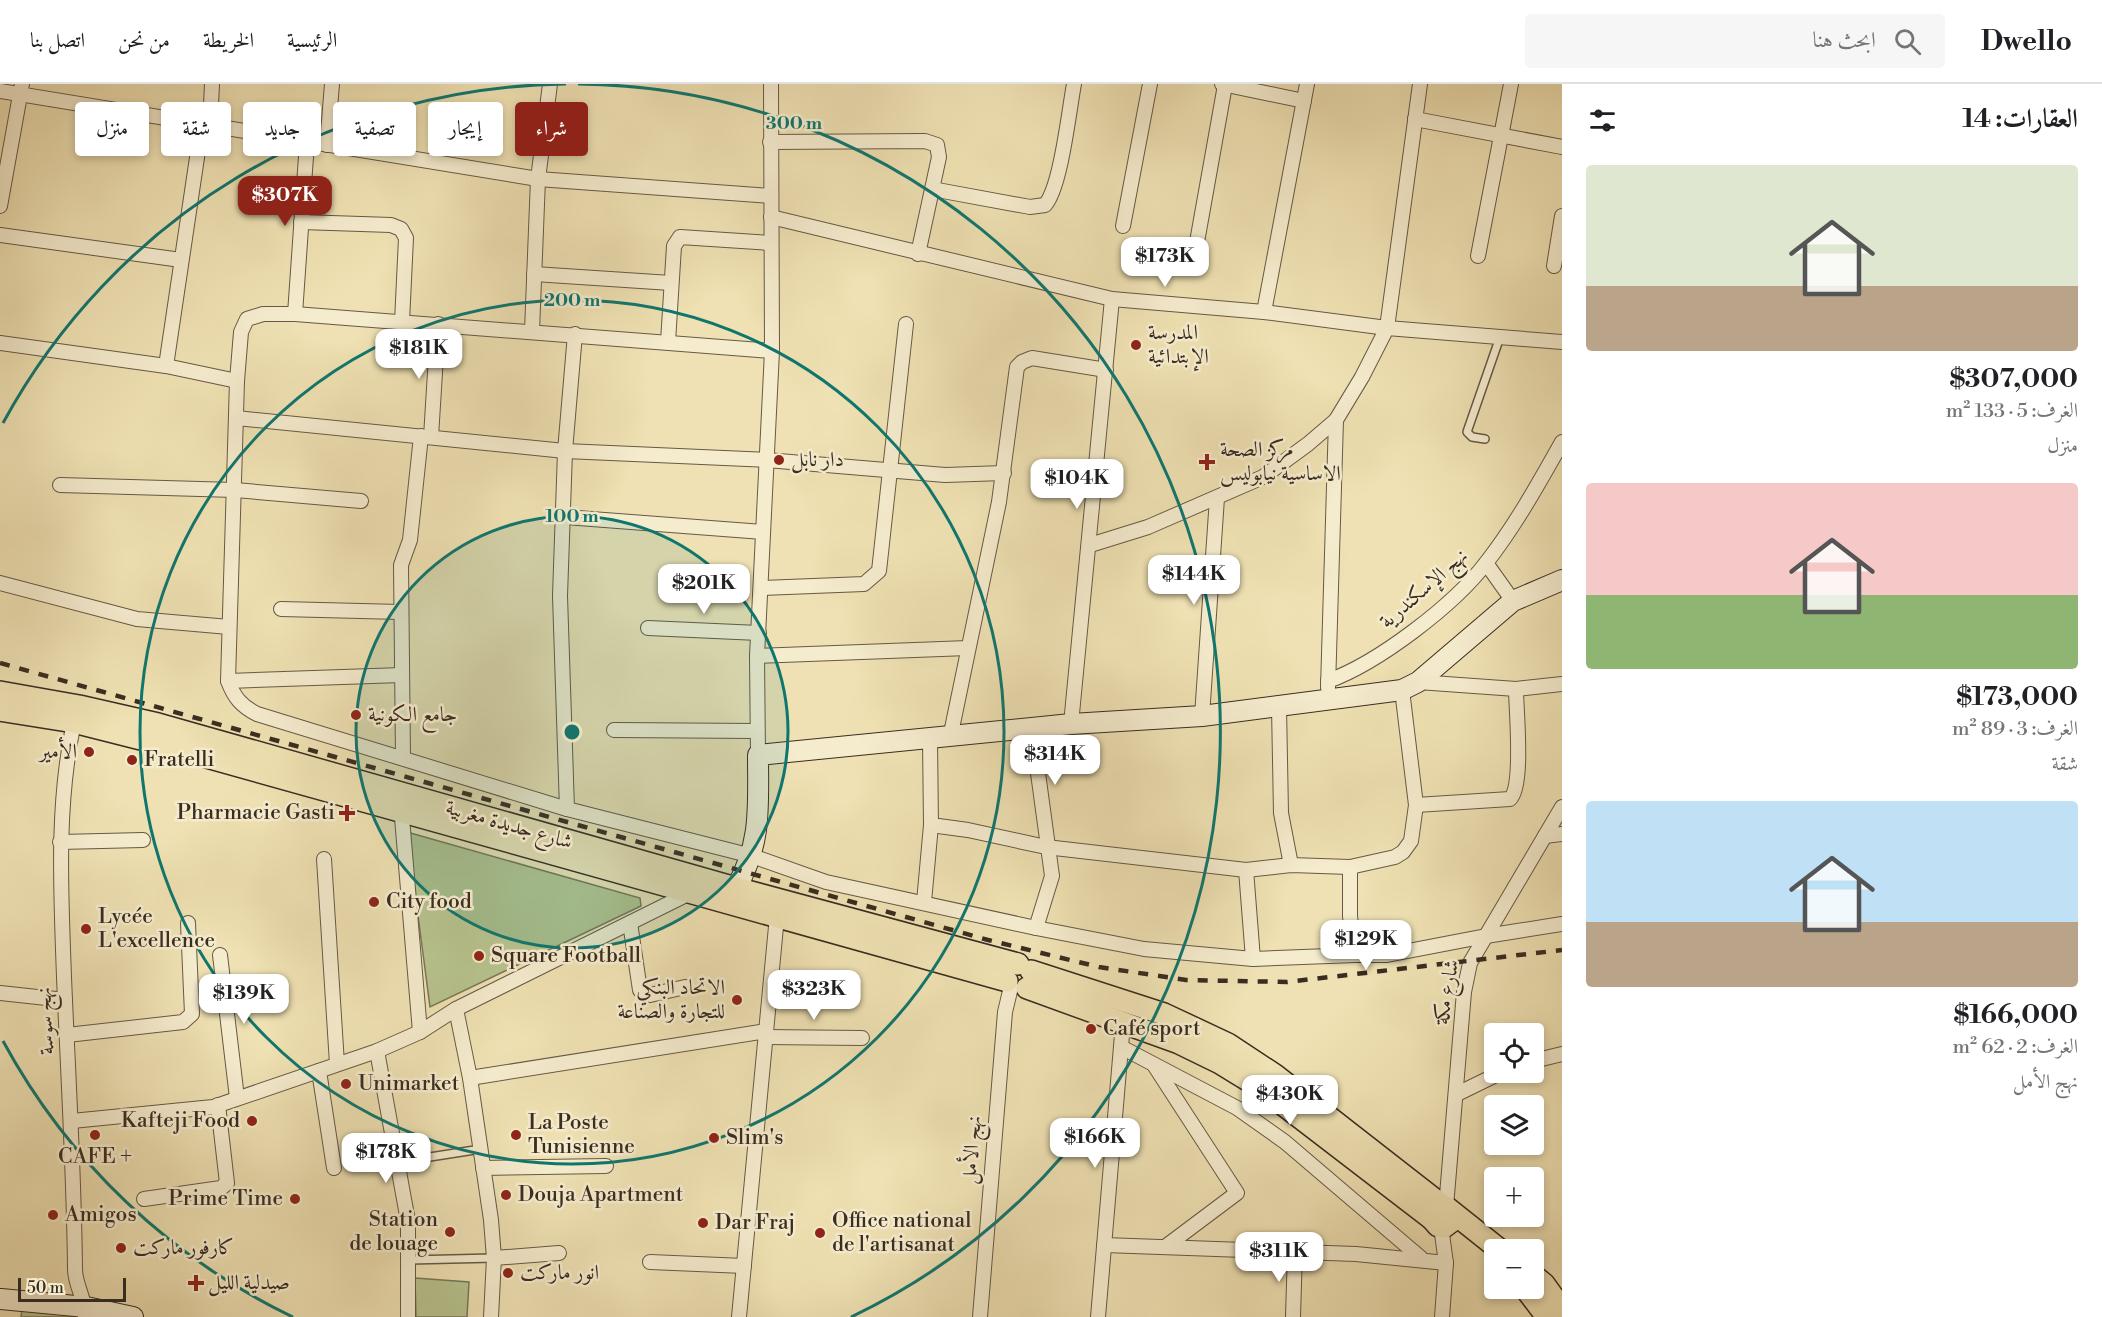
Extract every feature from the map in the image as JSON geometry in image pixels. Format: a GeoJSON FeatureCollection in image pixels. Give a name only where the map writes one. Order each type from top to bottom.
{"type":"FeatureCollection","features":[{"type":"Feature","properties":{"kind":"main road"},"geometry":{"type":"LineString","coordinates":[[736,888],[752,856],[758,825],[758,755],[950,738],[1071,724],[1202,716],[1279,707],[1328,690],[1410,686],[1513,602],[1562,580]]}},
{"type":"Feature","properties":{"kind":"main road","name":"شارع جديدة مغربية"},"geometry":{"type":"LineString","coordinates":[[0,692],[79,706],[158,724],[401,804],[690,893],[1019,978]]}},
{"type":"Feature","properties":{"kind":"main road","name":"شارع جديدة مغربية"},"geometry":{"type":"LineString","coordinates":[[7,714],[74,722],[736,888],[1019,978]]}},
{"type":"Feature","properties":{"kind":"main road"},"geometry":{"type":"LineString","coordinates":[[1019,978],[1123,1023],[1189,1048],[1264,1090],[1443,1217],[1484,1241]]}},
{"type":"Feature","properties":{"kind":"main road"},"geometry":{"type":"LineString","coordinates":[[1019,978],[1164,1014],[1228,1044],[1275,1074],[1484,1253]]}},
{"type":"Feature","properties":{"kind":"main road"},"geometry":{"type":"LineString","coordinates":[[1544,1284],[1562,1309]]}},
{"type":"Feature","properties":{"kind":"main road"},"geometry":{"type":"LineString","coordinates":[[1,1299],[133,1317]]}},
{"type":"Feature","properties":{"kind":"main road"},"geometry":{"type":"LineString","coordinates":[[1,1299],[10,1306],[11,1317]]}},
{"type":"Feature","properties":{"kind":"main road"},"geometry":{"type":"LineString","coordinates":[[1533,1299],[1547,1317]]}},
{"type":"Feature","properties":{"kind":"street"},"geometry":{"type":"LineString","coordinates":[[209,102],[212,84]]}},
{"type":"Feature","properties":{"kind":"street"},"geometry":{"type":"LineString","coordinates":[[327,145],[332,84]]}},
{"type":"Feature","properties":{"kind":"street"},"geometry":{"type":"LineString","coordinates":[[532,331],[538,179],[550,84]]}},
{"type":"Feature","properties":{"kind":"street"},"geometry":{"type":"LineString","coordinates":[[758,755],[757,656],[772,351],[771,84]]}},
{"type":"Feature","properties":{"kind":"street"},"geometry":{"type":"LineString","coordinates":[[932,189],[1030,207],[1045,205],[1052,195],[1056,179],[1074,84]]}},
{"type":"Feature","properties":{"kind":"street"},"geometry":{"type":"LineString","coordinates":[[1123,226],[1150,84]]}},
{"type":"Feature","properties":{"kind":"street"},"geometry":{"type":"LineString","coordinates":[[1197,242],[1223,84],[1304,101]]}},
{"type":"Feature","properties":{"kind":"street"},"geometry":{"type":"LineString","coordinates":[[1264,312],[1308,84]]}},
{"type":"Feature","properties":{"kind":"street"},"geometry":{"type":"LineString","coordinates":[[1090,545],[1148,527],[1263,477],[1336,420],[1362,377],[1387,328],[1420,84]]}},
{"type":"Feature","properties":{"kind":"street"},"geometry":{"type":"LineString","coordinates":[[1478,256],[1503,136],[1511,84]]}},
{"type":"Feature","properties":{"kind":"street"},"geometry":{"type":"LineString","coordinates":[[0,91],[21,89],[161,116]]}},
{"type":"Feature","properties":{"kind":"street"},"geometry":{"type":"LineString","coordinates":[[0,206],[21,89]]}},
{"type":"Feature","properties":{"kind":"street"},"geometry":{"type":"LineString","coordinates":[[1415,119],[1562,147]]}},
{"type":"Feature","properties":{"kind":"street"},"geometry":{"type":"LineString","coordinates":[[770,142],[932,142],[940,152],[918,254]]}},
{"type":"Feature","properties":{"kind":"street"},"geometry":{"type":"LineString","coordinates":[[321,144],[538,179],[771,196]]}},
{"type":"Feature","properties":{"kind":"street"},"geometry":{"type":"LineString","coordinates":[[165,366],[200,156]]}},
{"type":"Feature","properties":{"kind":"street"},"geometry":{"type":"LineString","coordinates":[[295,314],[306,156]]}},
{"type":"Feature","properties":{"kind":"street"},"geometry":{"type":"LineString","coordinates":[[1554,266],[1562,216]]}},
{"type":"Feature","properties":{"kind":"street"},"geometry":{"type":"LineString","coordinates":[[771,217],[1112,299],[1264,312],[1387,328],[1562,342]]}},
{"type":"Feature","properties":{"kind":"street"},"geometry":{"type":"LineString","coordinates":[[301,222],[392,225],[402,229],[406,238],[402,322]]}},
{"type":"Feature","properties":{"kind":"street"},"geometry":{"type":"LineString","coordinates":[[0,235],[181,260]]}},
{"type":"Feature","properties":{"kind":"street"},"geometry":{"type":"LineString","coordinates":[[668,342],[674,246],[680,237],[771,243]]}},
{"type":"Feature","properties":{"kind":"street"},"geometry":{"type":"LineString","coordinates":[[534,274],[671,283]]}},
{"type":"Feature","properties":{"kind":"street"},"geometry":{"type":"LineString","coordinates":[[1071,724],[1112,299]]}},
{"type":"Feature","properties":{"kind":"street"},"geometry":{"type":"LineString","coordinates":[[772,351],[295,314],[263,314],[248,319],[241,333],[237,381],[228,681],[234,696],[241,704],[257,714],[567,809],[752,856],[826,882],[1144,949],[1253,958],[1387,955],[1562,924]]}},
{"type":"Feature","properties":{"kind":"street"},"geometry":{"type":"LineString","coordinates":[[403,758],[401,565],[410,540],[426,437],[438,324]]}},
{"type":"Feature","properties":{"kind":"street"},"geometry":{"type":"LineString","coordinates":[[761,588],[849,586],[864,584],[876,577],[883,556],[906,324]]}},
{"type":"Feature","properties":{"kind":"street"},"geometry":{"type":"LineString","coordinates":[[567,809],[560,596],[565,517],[565,451],[575,334]]}},
{"type":"Feature","properties":{"kind":"street"},"geometry":{"type":"LineString","coordinates":[[0,342],[165,366],[237,381]]}},
{"type":"Feature","properties":{"kind":"street"},"geometry":{"type":"LineString","coordinates":[[950,738],[1004,473],[1014,378],[1022,362],[1032,358],[1106,370]]}},
{"type":"Feature","properties":{"kind":"street"},"geometry":{"type":"LineString","coordinates":[[236,418],[565,451],[767,460],[945,475],[1004,473]]}},
{"type":"Feature","properties":{"kind":"street"},"geometry":{"type":"LineString","coordinates":[[1328,690],[1336,420]]}},
{"type":"Feature","properties":{"kind":"street","name":"نهج الإسكندرية"},"geometry":{"type":"LineString","coordinates":[[1328,690],[1424,622],[1466,586],[1486,563],[1558,457],[1562,442]]}},
{"type":"Feature","properties":{"kind":"street"},"geometry":{"type":"LineString","coordinates":[[60,485],[235,490],[361,501]]}},
{"type":"Feature","properties":{"kind":"street"},"geometry":{"type":"LineString","coordinates":[[1202,716],[1217,498]]}},
{"type":"Feature","properties":{"kind":"street"},"geometry":{"type":"LineString","coordinates":[[565,517],[763,532]]}},
{"type":"Feature","properties":{"kind":"street"},"geometry":{"type":"LineString","coordinates":[[1486,563],[1513,602]]}},
{"type":"Feature","properties":{"kind":"street"},"geometry":{"type":"LineString","coordinates":[[0,583],[137,619],[230,627]]}},
{"type":"Feature","properties":{"kind":"street"},"geometry":{"type":"LineString","coordinates":[[281,609],[401,612]]}},
{"type":"Feature","properties":{"kind":"street"},"geometry":{"type":"LineString","coordinates":[[648,628],[759,633]]}},
{"type":"Feature","properties":{"kind":"street"},"geometry":{"type":"LineString","coordinates":[[757,656],[968,648]]}},
{"type":"Feature","properties":{"kind":"street"},"geometry":{"type":"LineString","coordinates":[[228,681],[402,675]]}},
{"type":"Feature","properties":{"kind":"street"},"geometry":{"type":"LineString","coordinates":[[931,825],[968,830],[1046,847],[1246,870],[1291,865],[1350,867],[1395,857],[1403,852],[1411,841],[1416,805],[1410,686],[1516,689],[1562,684]]}},
{"type":"Feature","properties":{"kind":"street"},"geometry":{"type":"LineString","coordinates":[[1416,805],[1510,799],[1513,796],[1517,774],[1516,689]]}},
{"type":"Feature","properties":{"kind":"street"},"geometry":{"type":"LineString","coordinates":[[1279,707],[1281,813],[1291,865]]}},
{"type":"Feature","properties":{"kind":"street","name":"نهج سوسة"},"geometry":{"type":"LineString","coordinates":[[74,722],[68,750],[60,842],[72,1121],[75,1272],[85,1312]]}},
{"type":"Feature","properties":{"kind":"street"},"geometry":{"type":"LineString","coordinates":[[1032,729],[1046,847],[1052,876],[1036,927]]}},
{"type":"Feature","properties":{"kind":"street"},"geometry":{"type":"LineString","coordinates":[[614,730],[757,731]]}},
{"type":"Feature","properties":{"kind":"street"},"geometry":{"type":"LineString","coordinates":[[924,903],[931,825],[930,739]]}},
{"type":"Feature","properties":{"kind":"street"},"geometry":{"type":"LineString","coordinates":[[401,804],[420,1032]]}},
{"type":"Feature","properties":{"kind":"street","name":"شارع مكة"},"geometry":{"type":"LineString","coordinates":[[1442,1317],[1446,1263],[1443,1217],[1457,1094],[1464,992],[1470,963],[1562,807]]}},
{"type":"Feature","properties":{"kind":"street"},"geometry":{"type":"LineString","coordinates":[[1545,836],[1562,834]]}},
{"type":"Feature","properties":{"kind":"street"},"geometry":{"type":"LineString","coordinates":[[60,842],[143,840]]}},
{"type":"Feature","properties":{"kind":"street"},"geometry":{"type":"LineString","coordinates":[[324,859],[337,1064]]}},
{"type":"Feature","properties":{"kind":"street"},"geometry":{"type":"LineString","coordinates":[[1350,867],[1350,916],[1355,955]]}},
{"type":"Feature","properties":{"kind":"street"},"geometry":{"type":"LineString","coordinates":[[1246,870],[1253,958]]}},
{"type":"Feature","properties":{"kind":"street"},"geometry":{"type":"LineString","coordinates":[[72,1121],[218,1105],[377,1051],[420,1032],[456,1009],[690,893]]}},
{"type":"Feature","properties":{"kind":"street"},"geometry":{"type":"LineString","coordinates":[[739,1317],[777,916]]}},
{"type":"Feature","properties":{"kind":"street"},"geometry":{"type":"LineString","coordinates":[[67,1035],[183,1022],[190,1018],[192,1014],[188,923]]}},
{"type":"Feature","properties":{"kind":"street"},"geometry":{"type":"LineString","coordinates":[[630,923],[640,990],[650,995],[685,987]]}},
{"type":"Feature","properties":{"kind":"street"},"geometry":{"type":"LineString","coordinates":[[220,955],[237,1098]]}},
{"type":"Feature","properties":{"kind":"street","name":"نهج الأمل"},"geometry":{"type":"LineString","coordinates":[[980,1317],[1005,1012],[1019,978]]}},
{"type":"Feature","properties":{"kind":"street"},"geometry":{"type":"LineString","coordinates":[[0,993],[65,1000]]}},
{"type":"Feature","properties":{"kind":"street"},"geometry":{"type":"LineString","coordinates":[[456,1009],[481,1149],[494,1258],[491,1317]]}},
{"type":"Feature","properties":{"kind":"street"},"geometry":{"type":"LineString","coordinates":[[1098,1317],[1123,1023]]}},
{"type":"Feature","properties":{"kind":"street"},"geometry":{"type":"LineString","coordinates":[[470,1078],[766,1034],[861,1038]]}},
{"type":"Feature","properties":{"kind":"street"},"geometry":{"type":"LineString","coordinates":[[1121,1047],[1237,1108],[1285,1142],[1421,1258]]}},
{"type":"Feature","properties":{"kind":"street"},"geometry":{"type":"LineString","coordinates":[[377,1051],[408,1221],[408,1317]]}},
{"type":"Feature","properties":{"kind":"street"},"geometry":{"type":"LineString","coordinates":[[1544,1058],[1562,1054]]}},
{"type":"Feature","properties":{"kind":"street"},"geometry":{"type":"LineString","coordinates":[[1153,1064],[1237,1192],[1165,1246]]}},
{"type":"Feature","properties":{"kind":"street"},"geometry":{"type":"LineString","coordinates":[[319,1071],[334,1168]]}},
{"type":"Feature","properties":{"kind":"street"},"geometry":{"type":"LineString","coordinates":[[1457,1094],[1484,1081]]}},
{"type":"Feature","properties":{"kind":"street"},"geometry":{"type":"LineString","coordinates":[[144,1199],[221,1188],[226,1183],[228,1180],[218,1105]]}},
{"type":"Feature","properties":{"kind":"street"},"geometry":{"type":"LineString","coordinates":[[483,1168],[606,1166]]}},
{"type":"Feature","properties":{"kind":"street"},"geometry":{"type":"LineString","coordinates":[[1104,1245],[1295,1251],[1421,1258],[1446,1263]]}},
{"type":"Feature","properties":{"kind":"street"},"geometry":{"type":"LineString","coordinates":[[1293,1317],[1295,1251]]}},
{"type":"Feature","properties":{"kind":"street"},"geometry":{"type":"LineString","coordinates":[[494,1258],[560,1253]]}},
{"type":"Feature","properties":{"kind":"street"},"geometry":{"type":"LineString","coordinates":[[650,1262],[744,1266]]}},
{"type":"Feature","properties":{"kind":"lane"},"geometry":{"type":"LineString","coordinates":[[1485,439],[1472,437],[1467,432],[1500,337]]}},
{"type":"Feature","properties":{"kind":"lane"},"geometry":{"type":"LineString","coordinates":[[398,1162],[481,1149]]}},
{"type":"Feature","properties":{"kind":"lane"},"geometry":{"type":"LineString","coordinates":[[409,1260],[494,1258]]}},
{"type":"Feature","properties":{"kind":"green space","name":"Square Football"},"geometry":{"type":"Polygon","coordinates":[[[407,832],[640,898],[641,906],[430,1007],[407,832]]]}},
{"type":"Feature","properties":{"kind":"green space"},"geometry":{"type":"Polygon","coordinates":[[[415,1278],[469,1282],[467,1317],[416,1317],[415,1278]]]}},
{"type":"Feature","properties":{"kind":"green space"},"geometry":{"type":"Polygon","coordinates":[[[22,1309],[75,1315],[75,1317],[21,1317],[22,1309]]]}},
{"type":"Feature","properties":{"kind":"railway"},"geometry":{"type":"LineString","coordinates":[[0,663],[988,940],[1099,967],[1186,980],[1287,982],[1562,950]]}},
{"type":"Feature","properties":{"kind":"place","name":"المدرسة الإبتدائية"},"geometry":{"type":"Point","coordinates":[1136,345]}},
{"type":"Feature","properties":{"kind":"place","name":"دار نابل"},"geometry":{"type":"Point","coordinates":[779,460]}},
{"type":"Feature","properties":{"kind":"place","name":"مركز الصحة الاساسية نيابوليس"},"geometry":{"type":"Point","coordinates":[1207,462]}},
{"type":"Feature","properties":{"kind":"place","name":"جامع الكونية"},"geometry":{"type":"Point","coordinates":[356,715]}},
{"type":"Feature","properties":{"kind":"place","name":"الأمير"},"geometry":{"type":"Point","coordinates":[89,752]}},
{"type":"Feature","properties":{"kind":"place","name":"Fratelli"},"geometry":{"type":"Point","coordinates":[132,760]}},
{"type":"Feature","properties":{"kind":"place","name":"Pharmacie Gasti"},"geometry":{"type":"Point","coordinates":[347,813]}},
{"type":"Feature","properties":{"kind":"place","name":"City food"},"geometry":{"type":"Point","coordinates":[374,902]}},
{"type":"Feature","properties":{"kind":"place","name":"Lycée L'excellence"},"geometry":{"type":"Point","coordinates":[86,929]}},
{"type":"Feature","properties":{"kind":"place","name":"Square Football"},"geometry":{"type":"Point","coordinates":[479,956]}},
{"type":"Feature","properties":{"kind":"place","name":"الاتحاد البنكي للتجارة والصناعة"},"geometry":{"type":"Point","coordinates":[737,1000]}},
{"type":"Feature","properties":{"kind":"place","name":"Café sport"},"geometry":{"type":"Point","coordinates":[1091,1029]}},
{"type":"Feature","properties":{"kind":"place","name":"Unimarket"},"geometry":{"type":"Point","coordinates":[346,1084]}},
{"type":"Feature","properties":{"kind":"place","name":"Kafteji Food"},"geometry":{"type":"Point","coordinates":[252,1121]}},
{"type":"Feature","properties":{"kind":"place","name":"CAFE +"},"geometry":{"type":"Point","coordinates":[95,1135]}},
{"type":"Feature","properties":{"kind":"place","name":"La Poste Tunisienne"},"geometry":{"type":"Point","coordinates":[516,1135]}},
{"type":"Feature","properties":{"kind":"place","name":"Slim's"},"geometry":{"type":"Point","coordinates":[714,1138]}},
{"type":"Feature","properties":{"kind":"place","name":"Douja Apartment"},"geometry":{"type":"Point","coordinates":[506,1195]}},
{"type":"Feature","properties":{"kind":"place","name":"Prime Time"},"geometry":{"type":"Point","coordinates":[295,1199]}},
{"type":"Feature","properties":{"kind":"place","name":"Amigos"},"geometry":{"type":"Point","coordinates":[53,1215]}},
{"type":"Feature","properties":{"kind":"place","name":"Dar Fraj"},"geometry":{"type":"Point","coordinates":[703,1223]}},
{"type":"Feature","properties":{"kind":"place","name":"Station de louage"},"geometry":{"type":"Point","coordinates":[450,1232]}},
{"type":"Feature","properties":{"kind":"place","name":"Office national de l'artisanat"},"geometry":{"type":"Point","coordinates":[820,1233]}},
{"type":"Feature","properties":{"kind":"place","name":"كارفور ماركت"},"geometry":{"type":"Point","coordinates":[121,1248]}},
{"type":"Feature","properties":{"kind":"place","name":"انور ماركت"},"geometry":{"type":"Point","coordinates":[508,1273]}},
{"type":"Feature","properties":{"kind":"place","name":"صيدلية الليل"},"geometry":{"type":"Point","coordinates":[196,1283]}}]}
